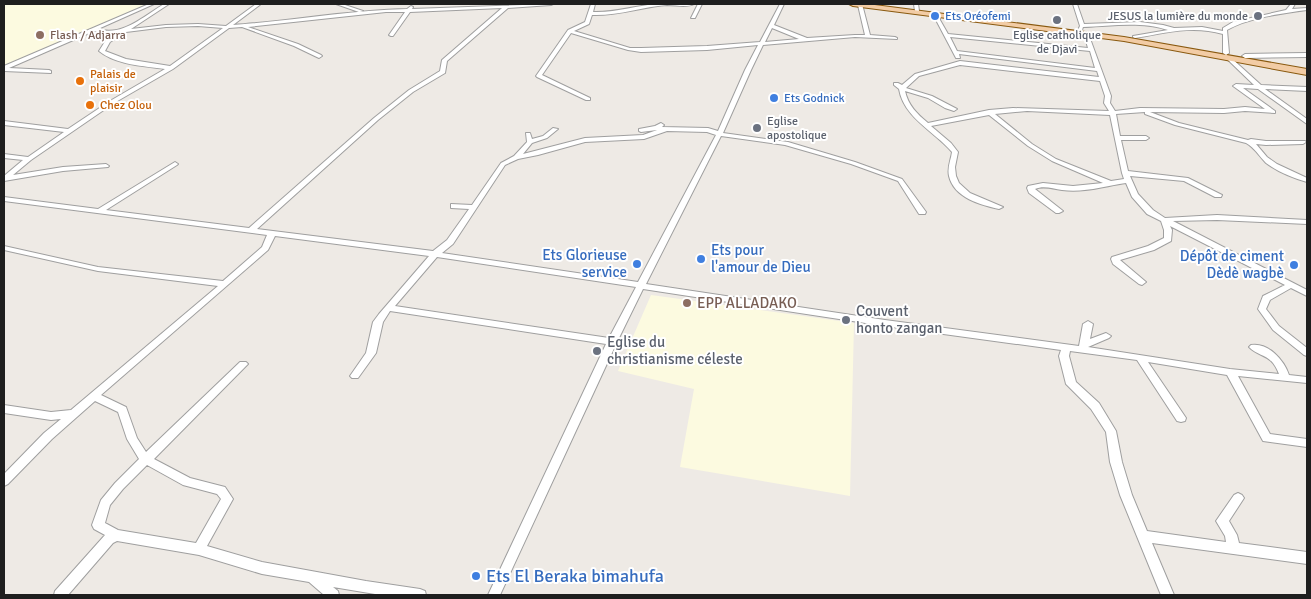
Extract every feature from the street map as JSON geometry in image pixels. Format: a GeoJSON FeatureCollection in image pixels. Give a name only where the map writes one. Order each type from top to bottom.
{"type":"FeatureCollection","features":[{"type":"Feature","properties":{"kind":"main road"},"geometry":{"type":"LineString","coordinates":[[857,4],[938,15],[1083,30],[1307,67]]}},
{"type":"Feature","properties":{"kind":"main road"},"geometry":{"type":"LineString","coordinates":[[874,4],[917,7],[1135,37],[1307,72]]}},
{"type":"Feature","properties":{"kind":"street"},"geometry":{"type":"LineString","coordinates":[[4,69],[152,4]]}},
{"type":"Feature","properties":{"kind":"street"},"geometry":{"type":"LineString","coordinates":[[167,4],[121,31],[103,47],[104,53],[133,61],[172,68]]}},
{"type":"Feature","properties":{"kind":"street"},"geometry":{"type":"LineString","coordinates":[[4,179],[29,158],[112,102],[172,68],[259,4]]}},
{"type":"Feature","properties":{"kind":"street"},"geometry":{"type":"LineString","coordinates":[[338,4],[366,12]]}},
{"type":"Feature","properties":{"kind":"street"},"geometry":{"type":"LineString","coordinates":[[391,35],[408,10],[415,4]]}},
{"type":"Feature","properties":{"kind":"street"},"geometry":{"type":"LineString","coordinates":[[92,30],[104,33],[190,25],[226,27],[366,12],[473,9],[508,5],[535,6],[550,4]]}},
{"type":"Feature","properties":{"kind":"street"},"geometry":{"type":"LineString","coordinates":[[588,100],[539,76],[570,31],[587,23],[593,4]]}},
{"type":"Feature","properties":{"kind":"street"},"geometry":{"type":"LineString","coordinates":[[590,12],[602,14],[665,4],[692,4]]}},
{"type":"Feature","properties":{"kind":"street"},"geometry":{"type":"LineString","coordinates":[[663,10],[666,7],[665,4]]}},
{"type":"Feature","properties":{"kind":"street"},"geometry":{"type":"LineString","coordinates":[[693,16],[700,4]]}},
{"type":"Feature","properties":{"kind":"street"},"geometry":{"type":"LineString","coordinates":[[494,595],[640,284],[719,134],[760,45],[782,4]]}},
{"type":"Feature","properties":{"kind":"street"},"geometry":{"type":"LineString","coordinates":[[857,4],[868,36]]}},
{"type":"Feature","properties":{"kind":"street"},"geometry":{"type":"LineString","coordinates":[[1075,4],[1108,96],[1107,104],[1112,111],[1113,125],[1118,138],[1125,173],[1134,195],[1150,212],[1164,220],[1307,293]]}},
{"type":"Feature","properties":{"kind":"street"},"geometry":{"type":"LineString","coordinates":[[1288,10],[1293,4]]}},
{"type":"Feature","properties":{"kind":"street"},"geometry":{"type":"LineString","coordinates":[[251,230],[376,119],[411,91],[443,72],[444,61],[508,5]]}},
{"type":"Feature","properties":{"kind":"street"},"geometry":{"type":"LineString","coordinates":[[1307,9],[1288,10],[1235,23],[1224,29],[1223,33],[1227,55],[1259,87],[1307,122]]}},
{"type":"Feature","properties":{"kind":"street"},"geometry":{"type":"LineString","coordinates":[[938,15],[938,20],[960,63]]}},
{"type":"Feature","properties":{"kind":"street"},"geometry":{"type":"LineString","coordinates":[[232,23],[296,45],[319,56]]}},
{"type":"Feature","properties":{"kind":"street"},"geometry":{"type":"LineString","coordinates":[[1083,30],[1141,24],[1166,27],[1174,30]]}},
{"type":"Feature","properties":{"kind":"street"},"geometry":{"type":"LineString","coordinates":[[770,25],[806,40]]}},
{"type":"Feature","properties":{"kind":"street"},"geometry":{"type":"LineString","coordinates":[[1135,37],[1202,27],[1223,33]]}},
{"type":"Feature","properties":{"kind":"street"},"geometry":{"type":"LineString","coordinates":[[570,31],[630,49],[760,45],[838,36],[895,38]]}},
{"type":"Feature","properties":{"kind":"street"},"geometry":{"type":"LineString","coordinates":[[946,35],[1091,50]]}},
{"type":"Feature","properties":{"kind":"street"},"geometry":{"type":"LineString","coordinates":[[955,52],[1098,70]]}},
{"type":"Feature","properties":{"kind":"street"},"geometry":{"type":"LineString","coordinates":[[1245,56],[1307,55]]}},
{"type":"Feature","properties":{"kind":"street"},"geometry":{"type":"LineString","coordinates":[[899,86],[916,75],[960,63],[1100,78]]}},
{"type":"Feature","properties":{"kind":"street"},"geometry":{"type":"LineString","coordinates":[[4,69],[49,72]]}},
{"type":"Feature","properties":{"kind":"street"},"geometry":{"type":"LineString","coordinates":[[899,86],[928,96],[944,107],[954,109]]}},
{"type":"Feature","properties":{"kind":"street"},"geometry":{"type":"LineString","coordinates":[[899,86],[905,103],[912,112],[956,152],[952,173],[955,183],[962,192],[976,200],[999,207]]}},
{"type":"Feature","properties":{"kind":"street"},"geometry":{"type":"LineString","coordinates":[[1129,112],[1140,110],[1224,111],[1245,109],[1272,112],[1236,86],[1307,90]]}},
{"type":"Feature","properties":{"kind":"street"},"geometry":{"type":"LineString","coordinates":[[928,125],[989,112],[1022,110],[1060,112],[1112,111],[1148,113],[1177,124],[1266,144],[1303,142]]}},
{"type":"Feature","properties":{"kind":"street"},"geometry":{"type":"LineString","coordinates":[[989,112],[1030,145],[1054,160],[1109,183]]}},
{"type":"Feature","properties":{"kind":"street"},"geometry":{"type":"LineString","coordinates":[[4,123],[70,131]]}},
{"type":"Feature","properties":{"kind":"street"},"geometry":{"type":"LineString","coordinates":[[516,156],[538,153],[585,140],[644,137],[661,128]]}},
{"type":"Feature","properties":{"kind":"street"},"geometry":{"type":"LineString","coordinates":[[641,130],[661,128],[708,130],[719,134],[786,143],[804,148],[900,180],[922,212]]}},
{"type":"Feature","properties":{"kind":"street"},"geometry":{"type":"LineString","coordinates":[[355,376],[371,353],[378,322],[435,254],[450,242],[503,164],[516,156],[530,142],[545,138],[555,129]]}},
{"type":"Feature","properties":{"kind":"street"},"geometry":{"type":"LineString","coordinates":[[528,134],[530,142]]}},
{"type":"Feature","properties":{"kind":"street"},"geometry":{"type":"LineString","coordinates":[[1222,135],[1253,144],[1258,147],[1263,157],[1275,166],[1307,180]]}},
{"type":"Feature","properties":{"kind":"street"},"geometry":{"type":"LineString","coordinates":[[1118,138],[1146,138]]}},
{"type":"Feature","properties":{"kind":"street"},"geometry":{"type":"LineString","coordinates":[[4,156],[29,158]]}},
{"type":"Feature","properties":{"kind":"street"},"geometry":{"type":"LineString","coordinates":[[99,211],[174,164]]}},
{"type":"Feature","properties":{"kind":"street"},"geometry":{"type":"LineString","coordinates":[[4,179],[63,169],[106,166]]}},
{"type":"Feature","properties":{"kind":"street"},"geometry":{"type":"LineString","coordinates":[[1125,173],[1186,179],[1218,196]]}},
{"type":"Feature","properties":{"kind":"street"},"geometry":{"type":"LineString","coordinates":[[1059,211],[1032,191],[1031,188],[1036,185],[1045,185],[1075,188],[1128,181]]}},
{"type":"Feature","properties":{"kind":"street"},"geometry":{"type":"LineString","coordinates":[[4,199],[435,254],[885,323],[1067,347],[1084,347],[1230,372],[1307,380]]}},
{"type":"Feature","properties":{"kind":"street"},"geometry":{"type":"LineString","coordinates":[[454,206],[475,207]]}},
{"type":"Feature","properties":{"kind":"street"},"geometry":{"type":"LineString","coordinates":[[1164,220],[1202,216],[1307,222]]}},
{"type":"Feature","properties":{"kind":"street"},"geometry":{"type":"LineString","coordinates":[[1142,282],[1116,262],[1115,259],[1151,248],[1168,239],[1168,230],[1164,220]]}},
{"type":"Feature","properties":{"kind":"street"},"geometry":{"type":"LineString","coordinates":[[4,481],[72,414],[226,284],[265,248],[272,233]]}},
{"type":"Feature","properties":{"kind":"street"},"geometry":{"type":"LineString","coordinates":[[4,248],[98,269],[226,284]]}},
{"type":"Feature","properties":{"kind":"street"},"geometry":{"type":"LineString","coordinates":[[1291,285],[1266,298],[1262,309],[1275,327],[1307,353]]}},
{"type":"Feature","properties":{"kind":"street"},"geometry":{"type":"LineString","coordinates":[[389,308],[612,342]]}},
{"type":"Feature","properties":{"kind":"street"},"geometry":{"type":"LineString","coordinates":[[1084,347],[1088,324]]}},
{"type":"Feature","properties":{"kind":"street"},"geometry":{"type":"LineString","coordinates":[[1084,347],[1106,336]]}},
{"type":"Feature","properties":{"kind":"street"},"geometry":{"type":"LineString","coordinates":[[1067,347],[1064,356],[1071,384],[1095,406],[1111,431],[1116,462],[1126,495],[1167,595]]}},
{"type":"Feature","properties":{"kind":"street"},"geometry":{"type":"LineString","coordinates":[[1254,347],[1274,356],[1282,366],[1286,377]]}},
{"type":"Feature","properties":{"kind":"street"},"geometry":{"type":"LineString","coordinates":[[1140,357],[1181,418]]}},
{"type":"Feature","properties":{"kind":"street"},"geometry":{"type":"LineString","coordinates":[[243,364],[145,460],[105,504],[98,525],[116,535],[199,548],[262,568],[420,595]]}},
{"type":"Feature","properties":{"kind":"street"},"geometry":{"type":"LineString","coordinates":[[1230,372],[1266,438],[1307,443]]}},
{"type":"Feature","properties":{"kind":"street"},"geometry":{"type":"LineString","coordinates":[[94,396],[122,410],[132,439],[145,460],[187,482],[221,490],[227,499],[199,548]]}},
{"type":"Feature","properties":{"kind":"street"},"geometry":{"type":"LineString","coordinates":[[4,409],[51,416],[72,414]]}},
{"type":"Feature","properties":{"kind":"street"},"geometry":{"type":"LineString","coordinates":[[1234,547],[1231,535],[1222,522],[1238,498]]}},
{"type":"Feature","properties":{"kind":"street"},"geometry":{"type":"LineString","coordinates":[[60,595],[109,539],[116,535]]}},
{"type":"Feature","properties":{"kind":"street"},"geometry":{"type":"LineString","coordinates":[[1143,536],[1307,558]]}},
{"type":"Feature","properties":{"kind":"street"},"geometry":{"type":"LineString","coordinates":[[314,578],[333,595]]}},
{"type":"Feature","properties":{"kind":"shaded area","name":"Flash / Adjarra"},"geometry":{"type":"Polygon","coordinates":[[[4,4],[147,4],[4,66],[4,4]]]}},
{"type":"Feature","properties":{"kind":"shaded area"},"geometry":{"type":"Polygon","coordinates":[[[651,295],[854,323],[850,496],[680,467],[694,389],[618,371],[651,295]]]}},
{"type":"Feature","properties":{"kind":"place","name":"Ets Oréofemi"},"geometry":{"type":"Point","coordinates":[935,16]}},
{"type":"Feature","properties":{"kind":"place","name":"JESUS la lumière du monde"},"geometry":{"type":"Point","coordinates":[1258,16]}},
{"type":"Feature","properties":{"kind":"place","name":"Eglise catholique de Djavi"},"geometry":{"type":"Point","coordinates":[1057,20]}},
{"type":"Feature","properties":{"kind":"place","name":"Flash / Adjarra"},"geometry":{"type":"Point","coordinates":[40,35]}},
{"type":"Feature","properties":{"kind":"place","name":"Palais de plaisir"},"geometry":{"type":"Point","coordinates":[80,81]}},
{"type":"Feature","properties":{"kind":"place","name":"Ets Godnick"},"geometry":{"type":"Point","coordinates":[774,98]}},
{"type":"Feature","properties":{"kind":"place","name":"Chez Olou"},"geometry":{"type":"Point","coordinates":[90,105]}},
{"type":"Feature","properties":{"kind":"place","name":"Eglise apostolique"},"geometry":{"type":"Point","coordinates":[757,128]}},
{"type":"Feature","properties":{"kind":"place","name":"Ets pour l'amour de Dieu"},"geometry":{"type":"Point","coordinates":[701,259]}},
{"type":"Feature","properties":{"kind":"place","name":"Ets Glorieuse service"},"geometry":{"type":"Point","coordinates":[637,264]}},
{"type":"Feature","properties":{"kind":"place","name":"Dépôt de ciment Dèdè wagbè"},"geometry":{"type":"Point","coordinates":[1294,265]}},
{"type":"Feature","properties":{"kind":"place","name":"EPP ALLADAKO"},"geometry":{"type":"Point","coordinates":[687,303]}},
{"type":"Feature","properties":{"kind":"place","name":"Couvent honto zangan"},"geometry":{"type":"Point","coordinates":[846,320]}},
{"type":"Feature","properties":{"kind":"place","name":"Eglise du christianisme céleste"},"geometry":{"type":"Point","coordinates":[597,351]}},
{"type":"Feature","properties":{"kind":"place","name":"Ets El Beraka bimahufa"},"geometry":{"type":"Point","coordinates":[476,576]}}]}
